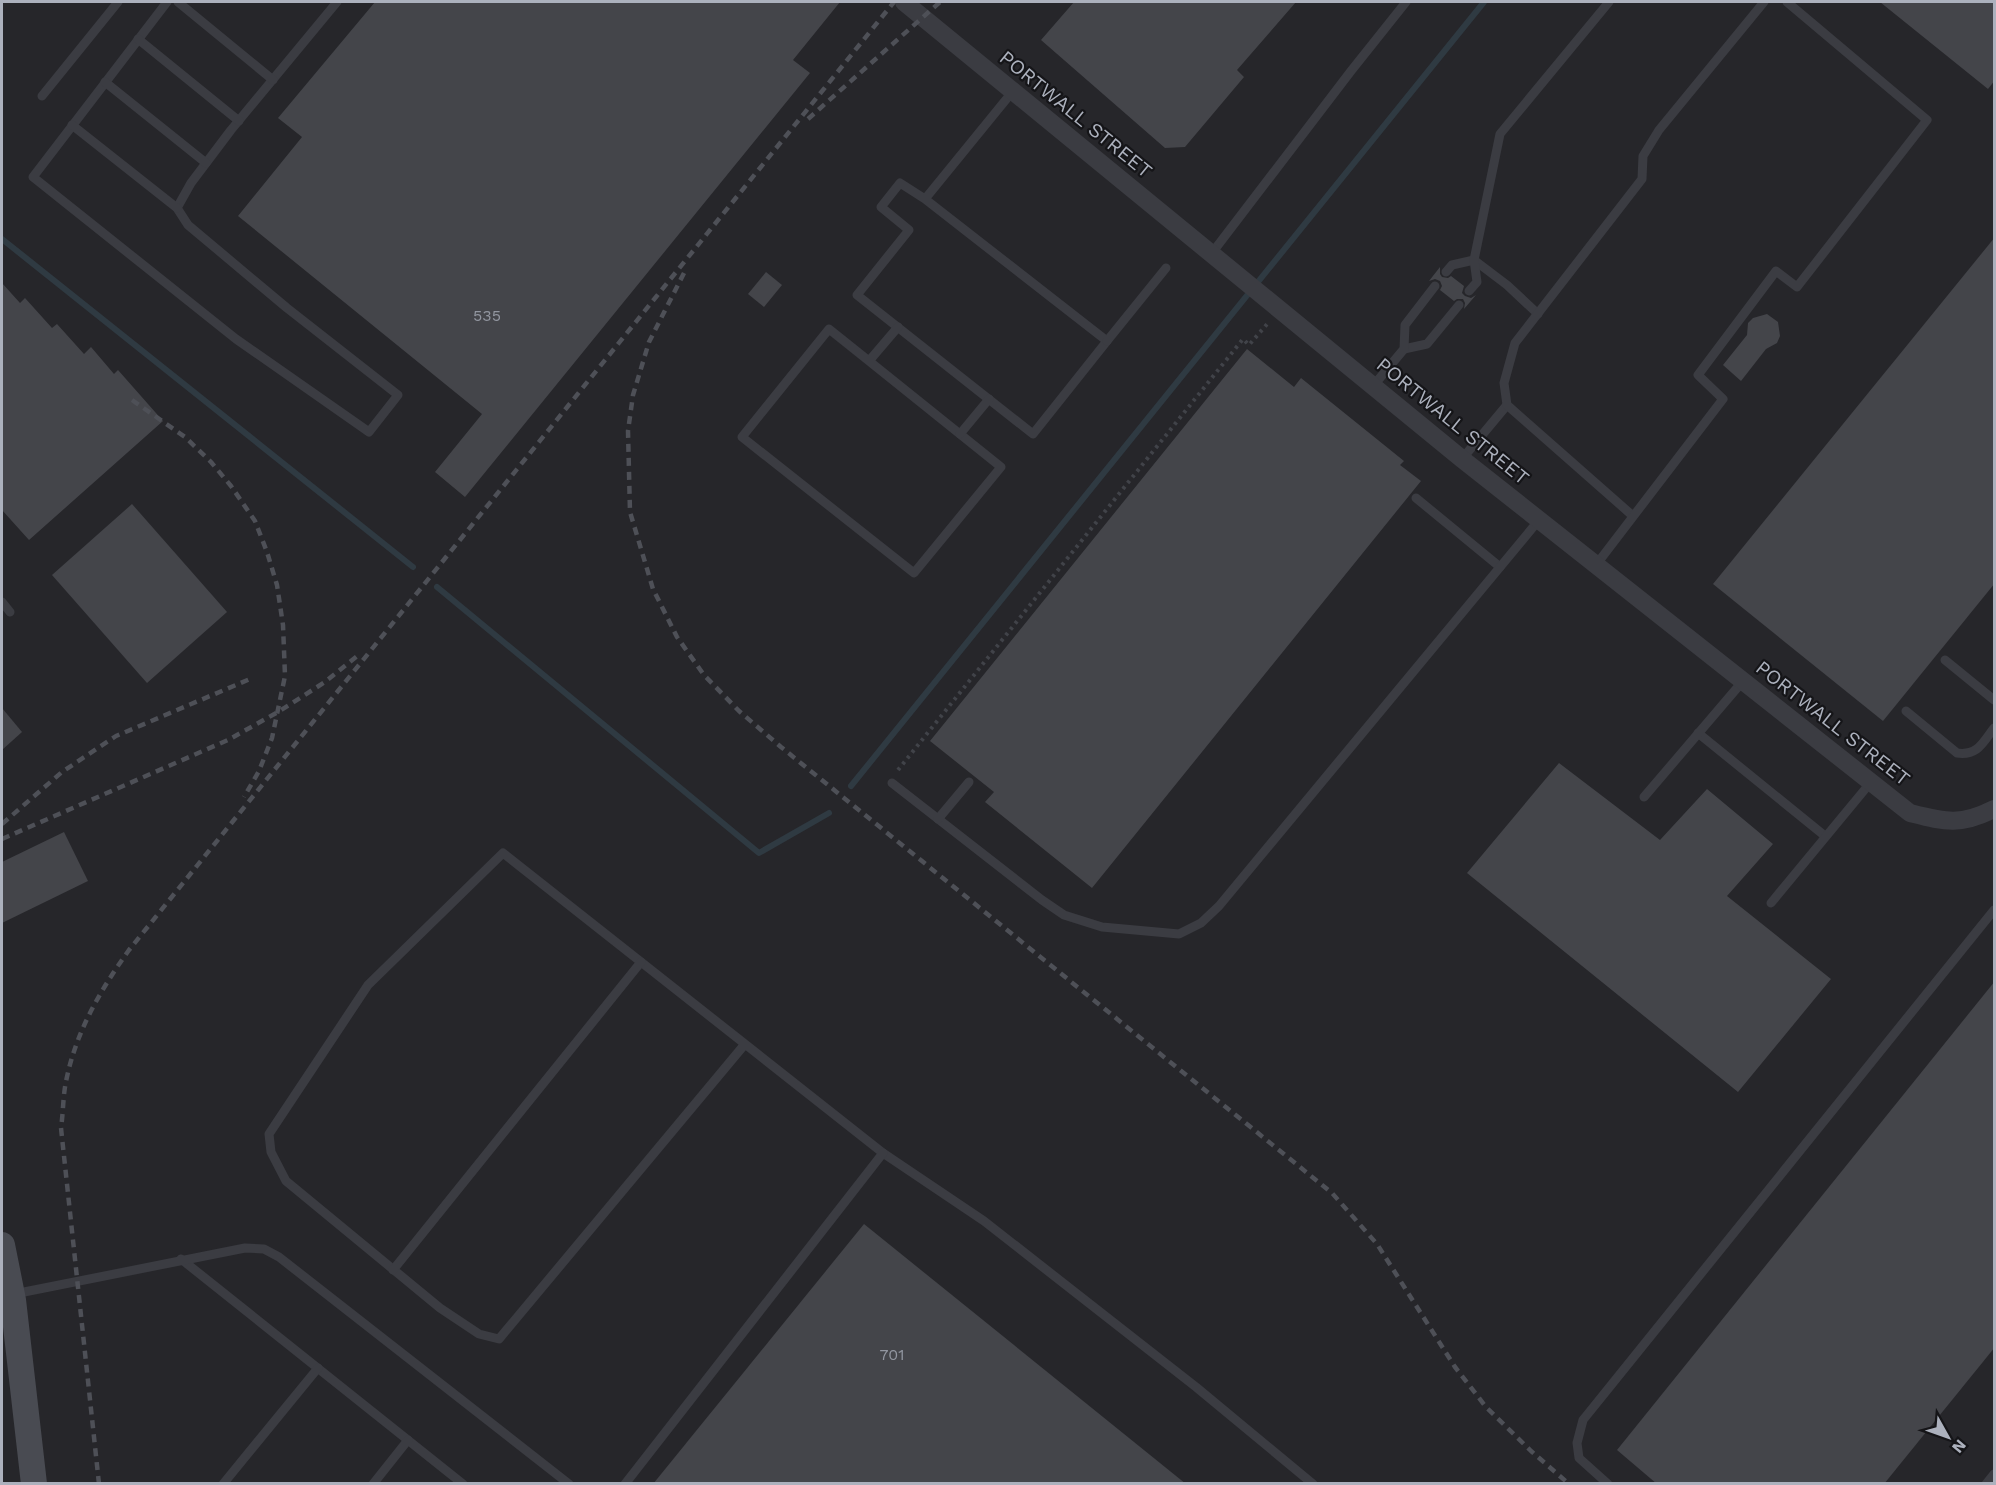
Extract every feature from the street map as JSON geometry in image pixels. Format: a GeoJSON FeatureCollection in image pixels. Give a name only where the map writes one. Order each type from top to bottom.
{"type":"FeatureCollection","features":[{"type":"Feature","properties":{"kind":"main road"},"geometry":{"type":"LineString","coordinates":[[2,1245],[34,1484]]}},
{"type":"Feature","properties":{"kind":"street","name":"PORTWALL STREET"},"geometry":{"type":"LineString","coordinates":[[904,2],[1462,459],[1910,813],[1947,823],[1976,818],[1995,809]]}},
{"type":"Feature","properties":{"kind":"lane"},"geometry":{"type":"LineString","coordinates":[[42,96],[118,2]]}},
{"type":"Feature","properties":{"kind":"lane"},"geometry":{"type":"LineString","coordinates":[[72,125],[177,208],[188,225],[287,308],[398,395],[369,432],[236,339],[33,177],[72,125],[167,2]]}},
{"type":"Feature","properties":{"kind":"lane"},"geometry":{"type":"LineString","coordinates":[[178,2],[273,80]]}},
{"type":"Feature","properties":{"kind":"lane"},"geometry":{"type":"LineString","coordinates":[[177,208],[206,163],[337,2]]}},
{"type":"Feature","properties":{"kind":"lane"},"geometry":{"type":"LineString","coordinates":[[1212,254],[1351,70],[1406,2]]}},
{"type":"Feature","properties":{"kind":"lane"},"geometry":{"type":"LineString","coordinates":[[1469,291],[1477,282],[1474,260],[1500,134],[1609,2]]}},
{"type":"Feature","properties":{"kind":"lane"},"geometry":{"type":"LineString","coordinates":[[1633,516],[1507,405],[1504,383],[1515,343],[1642,179],[1643,156],[1659,130],[1764,2]]}},
{"type":"Feature","properties":{"kind":"lane"},"geometry":{"type":"LineString","coordinates":[[1596,565],[1723,399],[1698,375],[1736,321],[1776,271],[1797,287],[1927,120],[1787,2]]}},
{"type":"Feature","properties":{"kind":"lane"},"geometry":{"type":"LineString","coordinates":[[138,39],[239,121]]}},
{"type":"Feature","properties":{"kind":"lane"},"geometry":{"type":"LineString","coordinates":[[105,82],[206,163]]}},
{"type":"Feature","properties":{"kind":"lane"},"geometry":{"type":"LineString","coordinates":[[925,199],[1013,91]]}},
{"type":"Feature","properties":{"kind":"lane"},"geometry":{"type":"LineString","coordinates":[[1107,341],[925,199],[900,183],[881,207],[909,230],[857,295],[1033,434],[1166,268]]}},
{"type":"Feature","properties":{"kind":"lane"},"geometry":{"type":"LineString","coordinates":[[1446,272],[1452,265],[1474,260]]}},
{"type":"Feature","properties":{"kind":"lane"},"geometry":{"type":"LineString","coordinates":[[1474,260],[1538,314]]}},
{"type":"Feature","properties":{"kind":"lane"},"geometry":{"type":"LineString","coordinates":[[1374,385],[1404,349],[1405,325],[1435,286]]}},
{"type":"Feature","properties":{"kind":"lane"},"geometry":{"type":"LineString","coordinates":[[1404,349],[1427,344],[1459,305]]}},
{"type":"Feature","properties":{"kind":"lane"},"geometry":{"type":"LineString","coordinates":[[869,361],[898,327]]}},
{"type":"Feature","properties":{"kind":"lane"},"geometry":{"type":"LineString","coordinates":[[829,329],[869,361],[1001,467],[914,573],[742,437],[829,329]]}},
{"type":"Feature","properties":{"kind":"lane"},"geometry":{"type":"LineString","coordinates":[[960,434],[988,399]]}},
{"type":"Feature","properties":{"kind":"lane"},"geometry":{"type":"LineString","coordinates":[[1462,459],[1507,405]]}},
{"type":"Feature","properties":{"kind":"lane"},"geometry":{"type":"LineString","coordinates":[[1416,498],[1500,567]]}},
{"type":"Feature","properties":{"kind":"lane"},"geometry":{"type":"LineString","coordinates":[[892,783],[1064,915],[1102,927],[1179,934],[1201,923],[1219,906],[1539,520]]}},
{"type":"Feature","properties":{"kind":"lane"},"geometry":{"type":"LineString","coordinates":[[2,602],[10,612]]}},
{"type":"Feature","properties":{"kind":"lane"},"geometry":{"type":"LineString","coordinates":[[1945,660],[1995,699]]}},
{"type":"Feature","properties":{"kind":"lane"},"geometry":{"type":"LineString","coordinates":[[1644,797],[1743,681]]}},
{"type":"Feature","properties":{"kind":"lane"},"geometry":{"type":"LineString","coordinates":[[1906,711],[1957,753],[1967,754],[1976,750],[1995,728]]}},
{"type":"Feature","properties":{"kind":"lane"},"geometry":{"type":"LineString","coordinates":[[1698,733],[1825,836]]}},
{"type":"Feature","properties":{"kind":"lane"},"geometry":{"type":"LineString","coordinates":[[938,819],[969,782]]}},
{"type":"Feature","properties":{"kind":"lane"},"geometry":{"type":"LineString","coordinates":[[1771,903],[1870,782]]}},
{"type":"Feature","properties":{"kind":"lane"},"geometry":{"type":"LineString","coordinates":[[745,1044],[499,1339],[479,1334],[440,1308],[393,1270],[286,1181],[271,1152],[269,1134],[368,985],[503,853],[641,962],[745,1044],[883,1153],[984,1221],[1197,1387],[1313,1484]]}},
{"type":"Feature","properties":{"kind":"lane"},"geometry":{"type":"LineString","coordinates":[[1608,1484],[1579,1458],[1577,1443],[1583,1420],[1995,910]]}},
{"type":"Feature","properties":{"kind":"lane"},"geometry":{"type":"LineString","coordinates":[[393,1270],[641,962]]}},
{"type":"Feature","properties":{"kind":"lane"},"geometry":{"type":"LineString","coordinates":[[625,1484],[883,1153]]}},
{"type":"Feature","properties":{"kind":"lane"},"geometry":{"type":"LineString","coordinates":[[7,1295],[181,1259],[245,1248],[264,1249],[279,1257],[569,1484]]}},
{"type":"Feature","properties":{"kind":"lane"},"geometry":{"type":"LineString","coordinates":[[181,1259],[464,1484]]}},
{"type":"Feature","properties":{"kind":"lane"},"geometry":{"type":"LineString","coordinates":[[223,1484],[318,1368]]}},
{"type":"Feature","properties":{"kind":"lane"},"geometry":{"type":"LineString","coordinates":[[373,1484],[408,1440]]}},
{"type":"Feature","properties":{"kind":"lane"},"geometry":{"type":"LineString","coordinates":[[1986,1484],[1995,1474]]}},
{"type":"Feature","properties":{"kind":"path"},"geometry":{"type":"LineString","coordinates":[[892,783],[900,772],[897,769],[1243,339],[1250,345],[1280,309]]}},
{"type":"Feature","properties":{"kind":"shaded area"},"geometry":{"type":"Polygon","coordinates":[[[2,2],[1994,2],[1994,1483],[2,1483],[2,2]]]}},
{"type":"Feature","properties":{"kind":"building"},"geometry":{"type":"Polygon","coordinates":[[[375,2],[840,2],[793,60],[810,73],[465,497],[435,472],[482,414],[238,216],[302,137],[278,118],[375,2]]]}},
{"type":"Feature","properties":{"kind":"building"},"geometry":{"type":"Polygon","coordinates":[[[1074,2],[1296,2],[1237,70],[1244,77],[1185,147],[1165,148],[1041,40],[1074,2]]]}},
{"type":"Feature","properties":{"kind":"building"},"geometry":{"type":"Polygon","coordinates":[[[1880,2],[1995,2],[1995,80],[1988,89],[1880,2]]]}},
{"type":"Feature","properties":{"kind":"building"},"geometry":{"type":"Polygon","coordinates":[[[1995,237],[1995,583],[1883,721],[1713,584],[1995,237]]]}},
{"type":"Feature","properties":{"kind":"building"},"geometry":{"type":"Polygon","coordinates":[[[1440,267],[1442,277],[1451,276],[1464,286],[1462,293],[1465,296],[1471,298],[1476,295],[1464,309],[1463,299],[1454,301],[1440,290],[1442,286],[1440,281],[1435,279],[1429,281],[1440,267]]]}},
{"type":"Feature","properties":{"kind":"building"},"geometry":{"type":"Polygon","coordinates":[[[766,272],[782,285],[764,307],[748,294],[766,272]]]}},
{"type":"Feature","properties":{"kind":"building"},"geometry":{"type":"Polygon","coordinates":[[[2,283],[20,303],[25,298],[52,328],[57,324],[84,354],[91,347],[114,374],[118,370],[163,421],[29,540],[2,510],[2,283]]]}},
{"type":"Feature","properties":{"kind":"building"},"geometry":{"type":"Polygon","coordinates":[[[1767,314],[1778,322],[1780,336],[1777,343],[1766,349],[1741,381],[1723,365],[1747,335],[1748,323],[1753,318],[1767,314]]]}},
{"type":"Feature","properties":{"kind":"building"},"geometry":{"type":"Polygon","coordinates":[[[1247,349],[1294,387],[1301,378],[1404,461],[1400,465],[1421,481],[1092,888],[985,802],[994,792],[930,741],[1247,349]]]}},
{"type":"Feature","properties":{"kind":"building"},"geometry":{"type":"Polygon","coordinates":[[[132,504],[227,612],[147,683],[52,575],[132,504]]]}},
{"type":"Feature","properties":{"kind":"building"},"geometry":{"type":"Polygon","coordinates":[[[2,708],[22,732],[2,750],[2,708]]]}},
{"type":"Feature","properties":{"kind":"building"},"geometry":{"type":"Polygon","coordinates":[[[1559,763],[1660,840],[1707,789],[1773,844],[1727,896],[1831,979],[1738,1092],[1467,873],[1559,763]]]}},
{"type":"Feature","properties":{"kind":"building"},"geometry":{"type":"Polygon","coordinates":[[[64,832],[88,881],[2,923],[2,862],[64,832]]]}},
{"type":"Feature","properties":{"kind":"building"},"geometry":{"type":"Polygon","coordinates":[[[1995,981],[1995,1347],[1884,1484],[1657,1484],[1617,1450],[1995,981]]]}},
{"type":"Feature","properties":{"kind":"building"},"geometry":{"type":"Polygon","coordinates":[[[864,1224],[1186,1484],[653,1484],[864,1224]]]}},
{"type":"Feature","properties":{"kind":"waterway"},"geometry":{"type":"LineString","coordinates":[[851,786],[1484,2]]}},
{"type":"Feature","properties":{"kind":"waterway"},"geometry":{"type":"LineString","coordinates":[[2,239],[413,567]]}},
{"type":"Feature","properties":{"kind":"waterway"},"geometry":{"type":"LineString","coordinates":[[437,587],[759,853],[829,813]]}},
{"type":"Feature","properties":{"kind":"railway"},"geometry":{"type":"LineString","coordinates":[[99,1484],[61,1128],[69,1068],[81,1032],[98,998],[129,950],[894,2]]}},
{"type":"Feature","properties":{"kind":"railway"},"geometry":{"type":"LineString","coordinates":[[808,119],[940,2]]}},
{"type":"Feature","properties":{"kind":"railway"},"geometry":{"type":"LineString","coordinates":[[684,273],[649,342],[633,395],[628,431],[630,512],[653,589],[677,637],[704,675],[739,711],[781,747],[1332,1193],[1377,1244],[1455,1367],[1486,1407],[1569,1484]]}},
{"type":"Feature","properties":{"kind":"railway"},"geometry":{"type":"LineString","coordinates":[[132,400],[185,437],[211,462],[231,486],[255,521],[277,585],[283,625],[285,676],[272,738],[259,771],[244,797]]}},
{"type":"Feature","properties":{"kind":"railway"},"geometry":{"type":"LineString","coordinates":[[2,839],[228,740],[325,682],[361,653]]}},
{"type":"Feature","properties":{"kind":"railway"},"geometry":{"type":"LineString","coordinates":[[2,824],[62,772],[116,736],[250,679]]}}]}
